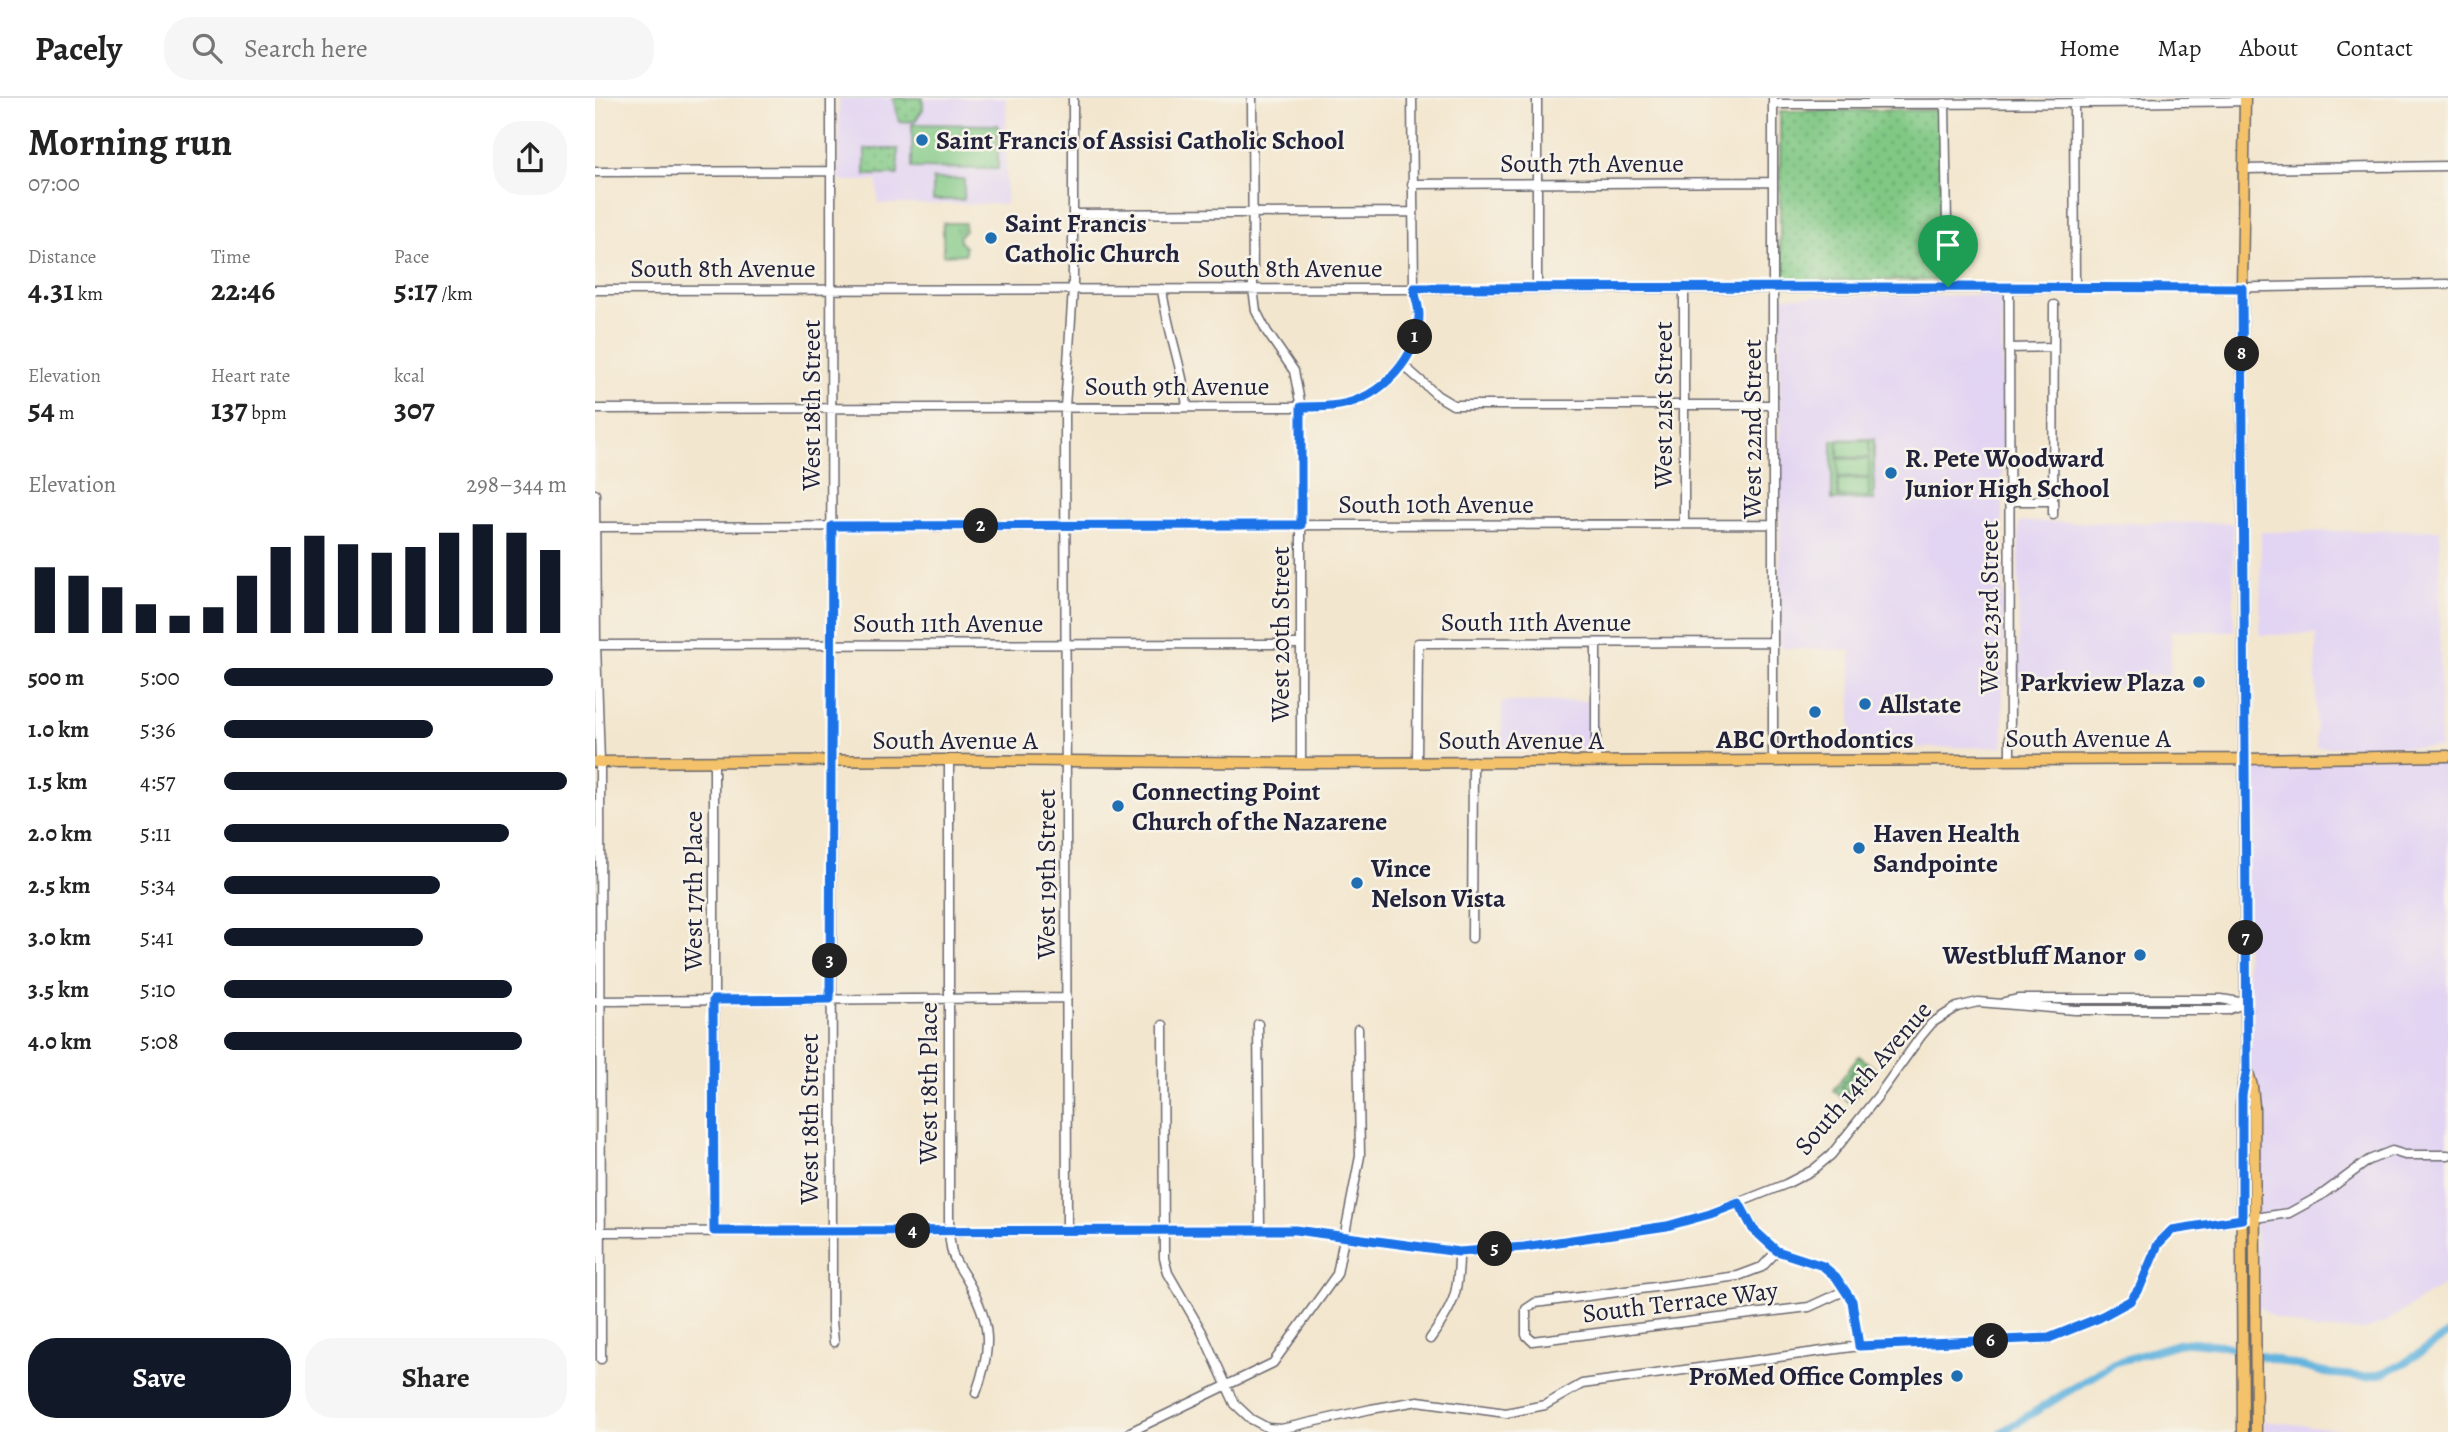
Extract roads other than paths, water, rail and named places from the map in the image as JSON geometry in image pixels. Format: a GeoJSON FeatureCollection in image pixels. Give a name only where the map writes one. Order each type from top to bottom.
{"type":"FeatureCollection","features":[{"type":"Feature","properties":{"kind":"main road"},"geometry":{"type":"LineString","coordinates":[[2245,100],[2242,288],[2247,1069],[2242,1095],[2242,1367],[2243,1406],[2248,1419],[2245,1432]]}},
{"type":"Feature","properties":{"kind":"main road","name":"South Avenue A"},"geometry":{"type":"LineString","coordinates":[[597,762],[949,760],[1301,763],[2448,756]]}},
{"type":"Feature","properties":{"kind":"main road"},"geometry":{"type":"LineString","coordinates":[[2247,1069],[2254,1106],[2256,1432]]}},
{"type":"Feature","properties":{"kind":"street","name":"West 18th Street"},"geometry":{"type":"LineString","coordinates":[[831,98],[830,999],[834,1342]]}},
{"type":"Feature","properties":{"kind":"street","name":"West 19th Street"},"geometry":{"type":"LineString","coordinates":[[1067,1230],[1065,407],[1073,289],[1073,98]]}},
{"type":"Feature","properties":{"kind":"street","name":"West 20th Street"},"geometry":{"type":"LineString","coordinates":[[1252,98],[1253,289],[1256,311],[1266,332],[1294,371],[1301,407],[1301,763]]}},
{"type":"Feature","properties":{"kind":"street"},"geometry":{"type":"LineString","coordinates":[[1412,98],[1414,288],[1419,315],[1414,341],[1403,365],[1438,396],[1453,405],[1772,405]]}},
{"type":"Feature","properties":{"kind":"street"},"geometry":{"type":"LineString","coordinates":[[1537,98],[1537,288]]}},
{"type":"Feature","properties":{"kind":"street"},"geometry":{"type":"LineString","coordinates":[[1773,101],[2074,104],[2245,100]]}},
{"type":"Feature","properties":{"kind":"street","name":"West 22nd Street"},"geometry":{"type":"LineString","coordinates":[[1773,101],[1773,760]]}},
{"type":"Feature","properties":{"kind":"street"},"geometry":{"type":"LineString","coordinates":[[1945,103],[1948,287]]}},
{"type":"Feature","properties":{"kind":"street"},"geometry":{"type":"LineString","coordinates":[[2074,104],[2075,287]]}},
{"type":"Feature","properties":{"kind":"street"},"geometry":{"type":"LineString","coordinates":[[2243,169],[2448,166]]}},
{"type":"Feature","properties":{"kind":"street"},"geometry":{"type":"LineString","coordinates":[[595,172],[831,171]]}},
{"type":"Feature","properties":{"kind":"street","name":"South 7th Avenue"},"geometry":{"type":"LineString","coordinates":[[1412,184],[1773,183]]}},
{"type":"Feature","properties":{"kind":"street"},"geometry":{"type":"LineString","coordinates":[[1074,214],[1412,212]]}},
{"type":"Feature","properties":{"kind":"street","name":"South 8th Avenue"},"geometry":{"type":"LineString","coordinates":[[595,289],[2242,288],[2448,285]]}},
{"type":"Feature","properties":{"kind":"street","name":"West 21st Street"},"geometry":{"type":"LineString","coordinates":[[1684,287],[1684,523]]}},
{"type":"Feature","properties":{"kind":"street","name":"West 23rd Street"},"geometry":{"type":"LineString","coordinates":[[2010,288],[2010,759]]}},
{"type":"Feature","properties":{"kind":"street"},"geometry":{"type":"LineString","coordinates":[[1162,289],[1165,318],[1183,376],[1187,406]]}},
{"type":"Feature","properties":{"kind":"street"},"geometry":{"type":"LineString","coordinates":[[2053,515],[2054,305]]}},
{"type":"Feature","properties":{"kind":"street"},"geometry":{"type":"LineString","coordinates":[[2010,348],[2054,347]]}},
{"type":"Feature","properties":{"kind":"street","name":"South 9th Avenue"},"geometry":{"type":"LineString","coordinates":[[595,409],[1340,405],[1365,396],[1385,383],[1403,365]]}},
{"type":"Feature","properties":{"kind":"street"},"geometry":{"type":"LineString","coordinates":[[595,494],[598,1232],[601,1359]]}},
{"type":"Feature","properties":{"kind":"street"},"geometry":{"type":"LineString","coordinates":[[2010,501],[2053,501]]}},
{"type":"Feature","properties":{"kind":"street","name":"South 10th Avenue"},"geometry":{"type":"LineString","coordinates":[[595,527],[1773,524]]}},
{"type":"Feature","properties":{"kind":"street","name":"South 11th Avenue"},"geometry":{"type":"LineString","coordinates":[[1417,761],[1419,643],[1772,642]]}},
{"type":"Feature","properties":{"kind":"street"},"geometry":{"type":"LineString","coordinates":[[1596,643],[1596,760]]}},
{"type":"Feature","properties":{"kind":"street","name":"South 11th Avenue"},"geometry":{"type":"LineString","coordinates":[[595,645],[1300,645]]}},
{"type":"Feature","properties":{"kind":"street","name":"West 18th Place"},"geometry":{"type":"LineString","coordinates":[[949,760],[949,1231],[950,1252],[986,1320],[988,1355],[976,1394]]}},
{"type":"Feature","properties":{"kind":"street","name":"West 17th Place"},"geometry":{"type":"LineString","coordinates":[[714,761],[714,1231]]}},
{"type":"Feature","properties":{"kind":"street"},"geometry":{"type":"LineString","coordinates":[[1472,938],[1473,761]]}},
{"type":"Feature","properties":{"kind":"street"},"geometry":{"type":"LineString","coordinates":[[598,1001],[1067,998]]}},
{"type":"Feature","properties":{"kind":"street","name":"South 14th Avenue"},"geometry":{"type":"LineString","coordinates":[[598,1232],[1259,1229],[1295,1230],[1459,1252],[1524,1247],[1667,1226],[1710,1214],[1795,1180],[1823,1163],[1878,1096],[1926,1030],[1944,1013],[1957,1007],[1978,1002],[2070,1010],[2227,1010],[2246,1003]]}},
{"type":"Feature","properties":{"kind":"street"},"geometry":{"type":"LineString","coordinates":[[1258,1024],[1259,1229]]}},
{"type":"Feature","properties":{"kind":"street"},"geometry":{"type":"LineString","coordinates":[[1163,1025],[1164,1258],[1168,1273],[1202,1332],[1235,1404],[1251,1419],[1268,1428],[1281,1429],[1418,1401],[1506,1413],[1545,1405],[1582,1384],[1859,1346],[2049,1338],[2099,1318],[2130,1301],[2140,1287],[2158,1244],[2172,1230],[2289,1213],[2320,1196],[2369,1160],[2392,1151],[2405,1155],[2448,1154]]}},
{"type":"Feature","properties":{"kind":"street"},"geometry":{"type":"LineString","coordinates":[[1130,1432],[1273,1363],[1337,1274],[1360,1156],[1358,1028]]}},
{"type":"Feature","properties":{"kind":"street"},"geometry":{"type":"LineString","coordinates":[[1739,1203],[1753,1229],[1777,1251],[1823,1266],[1836,1277],[1852,1301],[1859,1346]]}},
{"type":"Feature","properties":{"kind":"street","name":"South Terrace Way"},"geometry":{"type":"LineString","coordinates":[[1777,1251],[1762,1267],[1738,1276],[1535,1303],[1526,1309],[1525,1327],[1529,1339],[1545,1340],[1809,1307],[1846,1290]]}},
{"type":"Feature","properties":{"kind":"street"},"geometry":{"type":"LineString","coordinates":[[1430,1339],[1457,1292],[1459,1252]]}},
{"type":"Feature","properties":{"kind":"waterway"},"geometry":{"type":"LineString","coordinates":[[2002,1432],[2114,1363],[2177,1344],[2192,1342],[2221,1345],[2325,1373],[2365,1377],[2383,1373],[2406,1362],[2448,1334]]}},
{"type":"Feature","properties":{"kind":"place","name":"Saint Francis of Assisi Catholic School"},"geometry":{"type":"Point","coordinates":[922,140]}},
{"type":"Feature","properties":{"kind":"place","name":"Saint Francis Catholic Church"},"geometry":{"type":"Point","coordinates":[991,238]}},
{"type":"Feature","properties":{"kind":"place","name":"R. Pete Woodward Junior High School"},"geometry":{"type":"Point","coordinates":[1891,473]}},
{"type":"Feature","properties":{"kind":"place","name":"Parkview Plaza"},"geometry":{"type":"Point","coordinates":[2199,682]}},
{"type":"Feature","properties":{"kind":"place","name":"Allstate"},"geometry":{"type":"Point","coordinates":[1865,704]}},
{"type":"Feature","properties":{"kind":"place","name":"ABC Orthodontics"},"geometry":{"type":"Point","coordinates":[1815,712]}},
{"type":"Feature","properties":{"kind":"place","name":"Connecting Point Church of the Nazarene"},"geometry":{"type":"Point","coordinates":[1118,806]}},
{"type":"Feature","properties":{"kind":"place","name":"Haven Health Sandpointe"},"geometry":{"type":"Point","coordinates":[1859,848]}},
{"type":"Feature","properties":{"kind":"place","name":"Vince Nelson Vista"},"geometry":{"type":"Point","coordinates":[1357,883]}},
{"type":"Feature","properties":{"kind":"place","name":"Westbluff Manor"},"geometry":{"type":"Point","coordinates":[2140,955]}},
{"type":"Feature","properties":{"kind":"place","name":"ProMed Office Comples"},"geometry":{"type":"Point","coordinates":[1957,1376]}}]}
